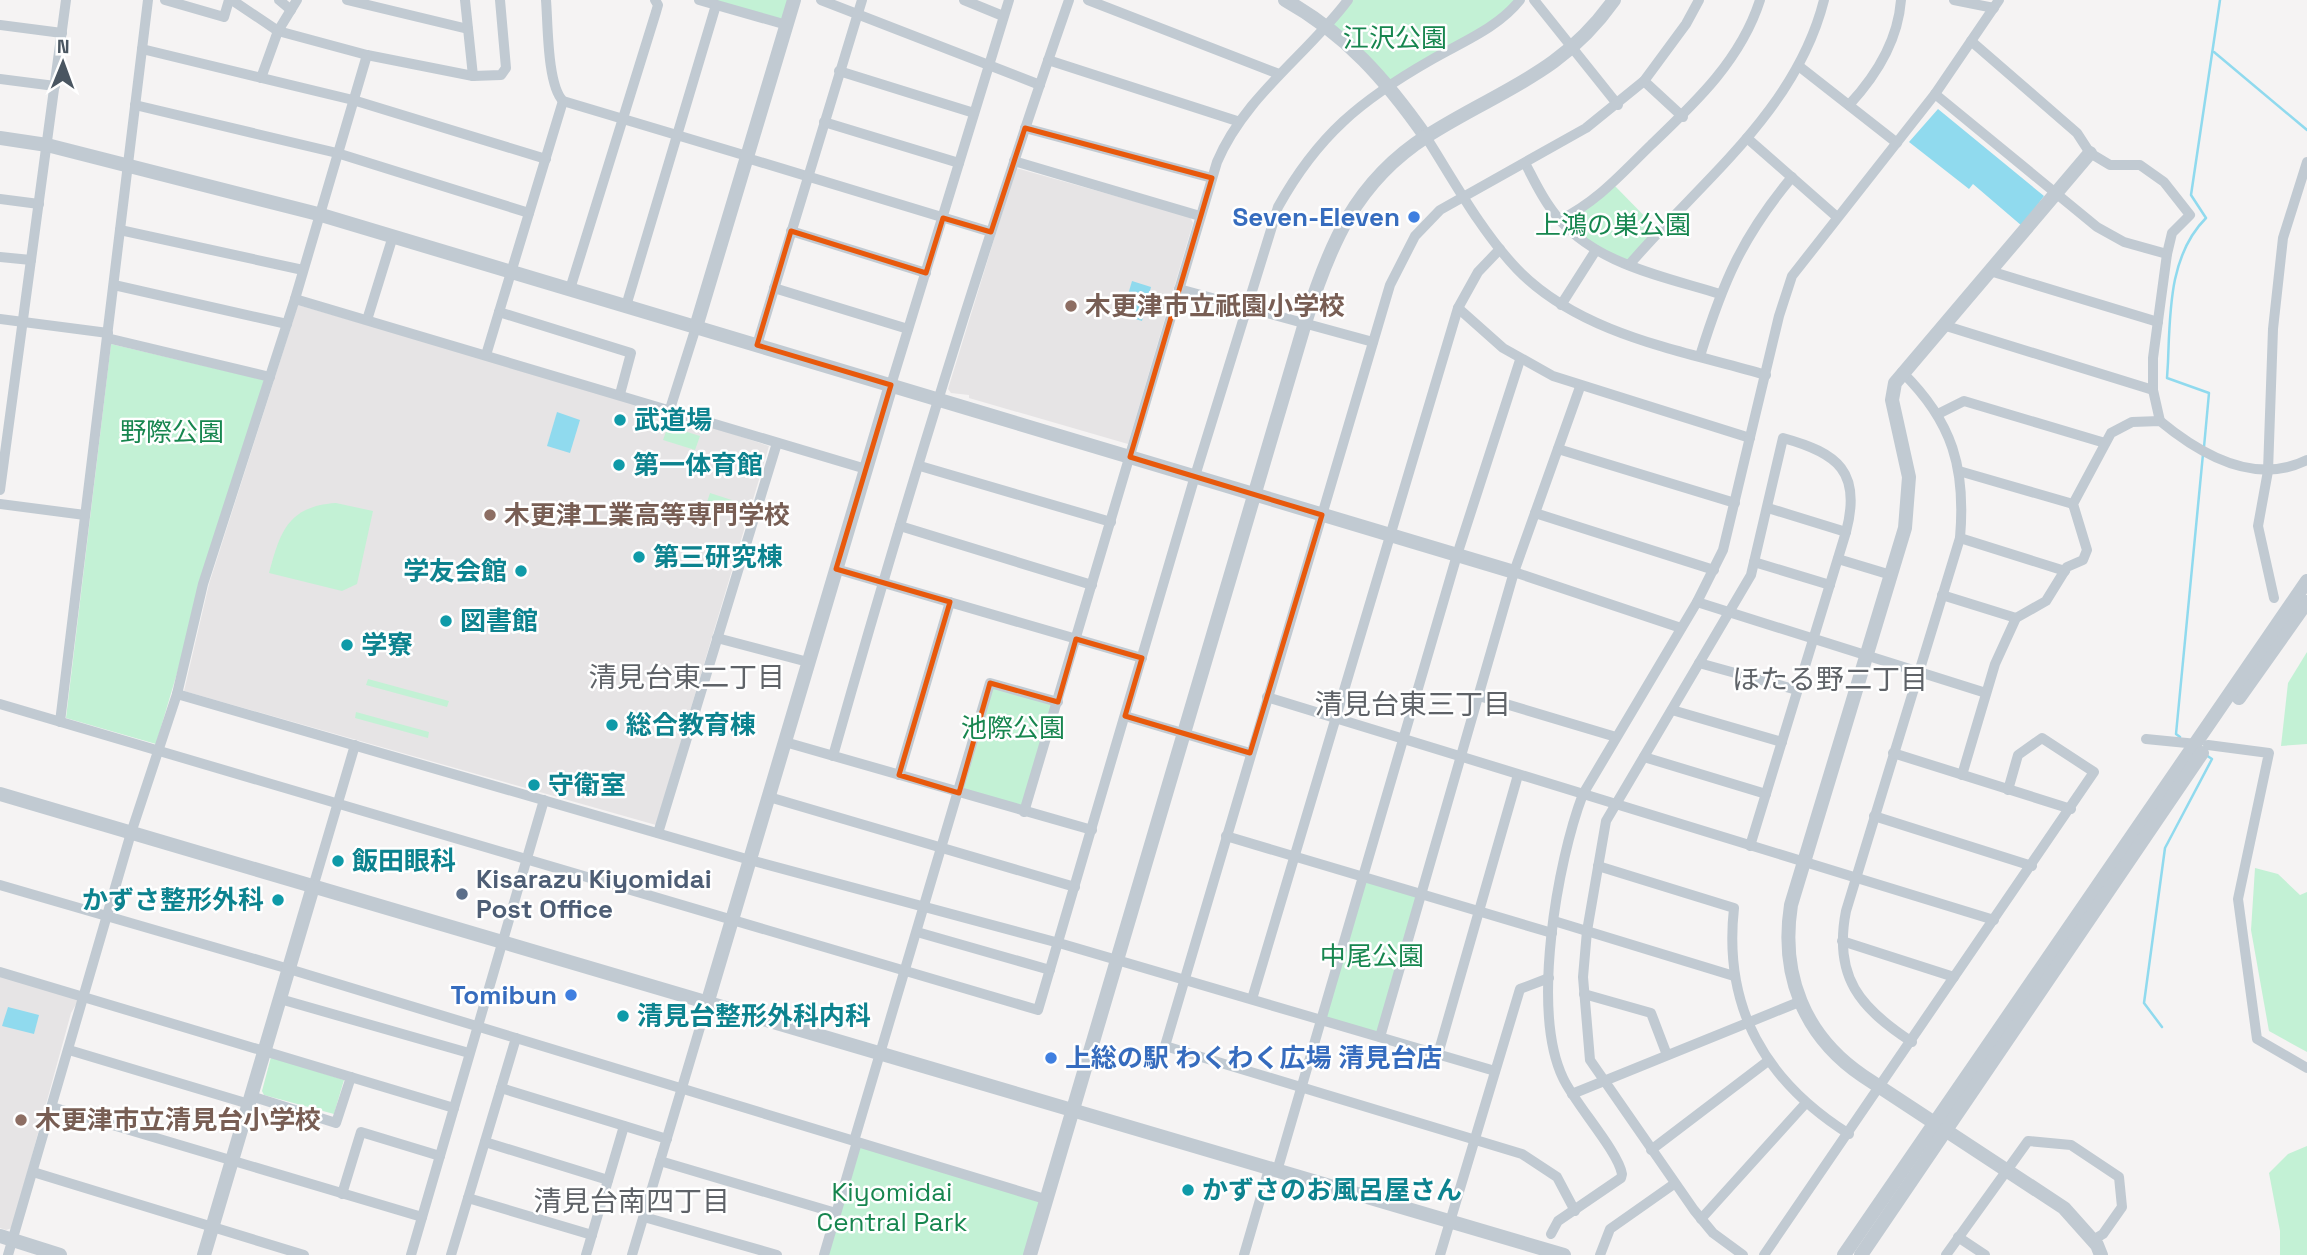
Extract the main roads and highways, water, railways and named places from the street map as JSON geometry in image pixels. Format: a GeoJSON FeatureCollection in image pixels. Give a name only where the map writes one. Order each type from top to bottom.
{"type":"FeatureCollection","features":[{"type":"Feature","properties":{"kind":"water"},"geometry":{"type":"Polygon","coordinates":[[[1938,109],[2044,196],[2022,226],[1973,184],[1969,189],[1909,142],[1938,109]]]}},
{"type":"Feature","properties":{"kind":"water"},"geometry":{"type":"Polygon","coordinates":[[[1132,281],[1151,287],[1142,321],[1122,315],[1132,281]]]}},
{"type":"Feature","properties":{"kind":"water"},"geometry":{"type":"Polygon","coordinates":[[[557,412],[580,420],[570,453],[547,446],[557,412]]]}},
{"type":"Feature","properties":{"kind":"water"},"geometry":{"type":"Polygon","coordinates":[[[8,1007],[39,1015],[34,1034],[2,1026],[8,1007]]]}},
{"type":"Feature","properties":{"kind":"waterway"},"geometry":{"type":"LineString","coordinates":[[2204,447],[2209,393],[2167,378],[2171,304],[2178,267],[2194,233],[2206,218],[2191,195],[2220,0]]}},
{"type":"Feature","properties":{"kind":"waterway"},"geometry":{"type":"LineString","coordinates":[[2214,52],[2307,130]]}},
{"type":"Feature","properties":{"kind":"waterway"},"geometry":{"type":"LineString","coordinates":[[2180,737],[2176,734],[2203,454]]}},
{"type":"Feature","properties":{"kind":"waterway"},"geometry":{"type":"LineString","coordinates":[[2162,1027],[2144,1003],[2165,848],[2212,759],[2206,755]]}},
{"type":"Feature","properties":{"kind":"place","name":"Seven-Eleven"},"geometry":{"type":"Point","coordinates":[1414,217]}},
{"type":"Feature","properties":{"kind":"place","name":"木更津市立祇園小学校"},"geometry":{"type":"Point","coordinates":[1071,306]}},
{"type":"Feature","properties":{"kind":"place","name":"武道場"},"geometry":{"type":"Point","coordinates":[620,420]}},
{"type":"Feature","properties":{"kind":"place","name":"第一体育館"},"geometry":{"type":"Point","coordinates":[619,465]}},
{"type":"Feature","properties":{"kind":"place","name":"木更津工業高等専門学校"},"geometry":{"type":"Point","coordinates":[490,515]}},
{"type":"Feature","properties":{"kind":"place","name":"第三研究棟"},"geometry":{"type":"Point","coordinates":[639,557]}},
{"type":"Feature","properties":{"kind":"place","name":"学友会館"},"geometry":{"type":"Point","coordinates":[521,571]}},
{"type":"Feature","properties":{"kind":"place","name":"図書館"},"geometry":{"type":"Point","coordinates":[446,621]}},
{"type":"Feature","properties":{"kind":"place","name":"学寮"},"geometry":{"type":"Point","coordinates":[347,645]}},
{"type":"Feature","properties":{"kind":"place","name":"総合教育棟"},"geometry":{"type":"Point","coordinates":[612,725]}},
{"type":"Feature","properties":{"kind":"place","name":"守衛室"},"geometry":{"type":"Point","coordinates":[534,785]}},
{"type":"Feature","properties":{"kind":"place","name":"飯田眼科"},"geometry":{"type":"Point","coordinates":[338,861]}},
{"type":"Feature","properties":{"kind":"place","name":"Kisarazu Kiyomidai Post Office"},"geometry":{"type":"Point","coordinates":[462,894]}},
{"type":"Feature","properties":{"kind":"place","name":"かずさ整形外科"},"geometry":{"type":"Point","coordinates":[278,900]}},
{"type":"Feature","properties":{"kind":"place","name":"Tomibun"},"geometry":{"type":"Point","coordinates":[571,995]}},
{"type":"Feature","properties":{"kind":"place","name":"清見台整形外科内科"},"geometry":{"type":"Point","coordinates":[623,1016]}},
{"type":"Feature","properties":{"kind":"place","name":"上総の駅 わくわく広場 清見台店"},"geometry":{"type":"Point","coordinates":[1051,1058]}},
{"type":"Feature","properties":{"kind":"place","name":"木更津市立清見台小学校"},"geometry":{"type":"Point","coordinates":[21,1120]}},
{"type":"Feature","properties":{"kind":"place","name":"かずさのお風呂屋さん"},"geometry":{"type":"Point","coordinates":[1188,1190]}},
{"type":"Feature","properties":{"kind":"district","name":"清見台東二丁目"},"geometry":{"type":"Point","coordinates":[687,677]}},
{"type":"Feature","properties":{"kind":"district","name":"ほたる野二丁目"},"geometry":{"type":"Point","coordinates":[1830,679]}},
{"type":"Feature","properties":{"kind":"district","name":"清見台東三丁目"},"geometry":{"type":"Point","coordinates":[1413,704]}},
{"type":"Feature","properties":{"kind":"district","name":"清見台南四丁目"},"geometry":{"type":"Point","coordinates":[632,1201]}},
{"type":"Feature","properties":{"kind":"park label","name":"江沢公園"},"geometry":{"type":"Point","coordinates":[1395,38]}},
{"type":"Feature","properties":{"kind":"park label","name":"上鴻の巣公園"},"geometry":{"type":"Point","coordinates":[1613,225]}},
{"type":"Feature","properties":{"kind":"park label","name":"野際公園"},"geometry":{"type":"Point","coordinates":[172,432]}},
{"type":"Feature","properties":{"kind":"park label","name":"池際公園"},"geometry":{"type":"Point","coordinates":[1013,728]}},
{"type":"Feature","properties":{"kind":"park label","name":"中尾公園"},"geometry":{"type":"Point","coordinates":[1372,956]}},
{"type":"Feature","properties":{"kind":"park label","name":"Kiyomidai Central Park"},"geometry":{"type":"Point","coordinates":[892,1207]}}]}
